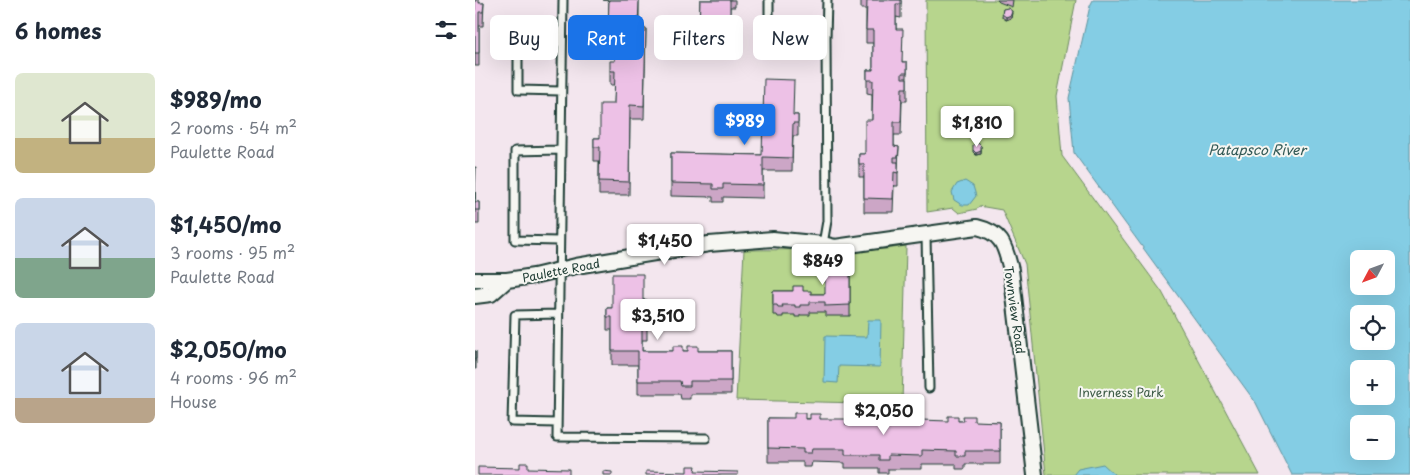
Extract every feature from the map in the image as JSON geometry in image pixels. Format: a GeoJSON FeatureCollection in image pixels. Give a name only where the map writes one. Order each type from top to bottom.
{"type":"FeatureCollection","features":[{"type":"Feature","properties":{"kind":"street","name":"Townview Road"},"geometry":{"type":"LineString","coordinates":[[823,244],[835,247],[977,227],[995,234],[1001,240],[1006,249],[1011,270],[1035,475]]}},
{"type":"Feature","properties":{"kind":"street","name":"Paulette Road"},"geometry":{"type":"LineString","coordinates":[[475,280],[507,280],[534,276],[558,269],[709,244],[773,239],[823,244]]}},
{"type":"Feature","properties":{"kind":"street","name":"Paulette Road"},"geometry":{"type":"LineString","coordinates":[[475,296],[491,294],[507,280]]}},
{"type":"Feature","properties":{"kind":"lane"},"geometry":{"type":"LineString","coordinates":[[563,0],[558,241],[557,437],[706,438]]}},
{"type":"Feature","properties":{"kind":"lane"},"geometry":{"type":"LineString","coordinates":[[769,0],[769,15]]}},
{"type":"Feature","properties":{"kind":"lane"},"geometry":{"type":"LineString","coordinates":[[827,0],[827,15]]}},
{"type":"Feature","properties":{"kind":"lane"},"geometry":{"type":"LineString","coordinates":[[561,91],[518,90],[518,43],[562,42]]}},
{"type":"Feature","properties":{"kind":"lane"},"geometry":{"type":"LineString","coordinates":[[823,244],[827,221],[826,60]]}},
{"type":"Feature","properties":{"kind":"lane"},"geometry":{"type":"LineString","coordinates":[[558,241],[515,240],[515,151],[560,150]]}},
{"type":"Feature","properties":{"kind":"lane"},"geometry":{"type":"LineString","coordinates":[[925,235],[929,388]]}},
{"type":"Feature","properties":{"kind":"lane"},"geometry":{"type":"LineString","coordinates":[[557,422],[512,422],[515,315],[558,314]]}},
{"type":"Feature","properties":{"kind":"green space","name":"Inverness Park"},"geometry":{"type":"Polygon","coordinates":[[[926,0],[1076,0],[1057,96],[1062,156],[1162,292],[1260,475],[1046,475],[1025,264],[1002,210],[979,206],[977,209],[959,213],[953,208],[927,212],[926,0]]]}},
{"type":"Feature","properties":{"kind":"green space"},"geometry":{"type":"Polygon","coordinates":[[[906,246],[902,404],[736,400],[744,250],[886,249],[906,246]]]}},
{"type":"Feature","properties":{"kind":"water","name":"Patapsco River"},"geometry":{"type":"Polygon","coordinates":[[[1093,0],[1410,0],[1410,475],[1292,475],[1256,403],[1074,153],[1069,98],[1093,0]]]}},
{"type":"Feature","properties":{"kind":"water"},"geometry":{"type":"Polygon","coordinates":[[[965,181],[973,186],[976,196],[969,205],[962,205],[954,200],[952,192],[957,184],[965,181]]]}},
{"type":"Feature","properties":{"kind":"water"},"geometry":{"type":"Polygon","coordinates":[[[868,320],[881,320],[880,367],[839,366],[838,383],[824,382],[825,336],[867,337],[868,320]]]}},
{"type":"Feature","properties":{"kind":"water"},"geometry":{"type":"Polygon","coordinates":[[[1103,464],[1115,475],[1073,475],[1078,469],[1103,464]]]}},
{"type":"Feature","properties":{"kind":"building"},"geometry":{"type":"Polygon","coordinates":[[[475,0],[479,0],[479,3],[484,3],[483,12],[479,12],[479,53],[475,53],[475,0]]]}},
{"type":"Feature","properties":{"kind":"building"},"geometry":{"type":"Polygon","coordinates":[[[609,0],[639,0],[638,15],[608,15],[609,0]]]}},
{"type":"Feature","properties":{"kind":"building"},"geometry":{"type":"Polygon","coordinates":[[[700,0],[730,0],[730,15],[699,15],[700,0]]]}},
{"type":"Feature","properties":{"kind":"building"},"geometry":{"type":"Polygon","coordinates":[[[867,0],[901,0],[901,4],[896,4],[896,29],[903,29],[902,62],[907,62],[907,73],[902,73],[902,78],[907,78],[907,88],[902,88],[901,122],[894,122],[894,146],[899,147],[898,157],[894,157],[894,162],[898,162],[898,173],[894,172],[893,199],[864,198],[864,164],[859,164],[859,154],[865,154],[865,120],[872,120],[873,80],[867,80],[867,70],[873,70],[873,30],[866,30],[867,0]]]}},
{"type":"Feature","properties":{"kind":"building"},"geometry":{"type":"Polygon","coordinates":[[[1008,8],[1012,11],[1011,15],[1006,17],[1002,14],[1003,9],[1008,8]]]}},
{"type":"Feature","properties":{"kind":"building"},"geometry":{"type":"Polygon","coordinates":[[[644,28],[646,28],[644,106],[630,105],[629,182],[599,181],[600,147],[594,147],[594,138],[600,138],[600,104],[614,104],[615,71],[610,71],[610,61],[644,60],[644,28]]]}},
{"type":"Feature","properties":{"kind":"building"},"geometry":{"type":"Polygon","coordinates":[[[764,79],[794,80],[793,115],[798,115],[798,123],[793,123],[792,158],[763,157],[763,185],[723,184],[723,189],[713,189],[713,184],[671,183],[671,153],[762,155],[764,79]]]}},
{"type":"Feature","properties":{"kind":"building"},"geometry":{"type":"Polygon","coordinates":[[[978,143],[981,146],[981,151],[976,153],[973,150],[973,145],[978,143]]]}},
{"type":"Feature","properties":{"kind":"building"},"geometry":{"type":"Polygon","coordinates":[[[475,167],[476,167],[475,199],[475,167]]]}},
{"type":"Feature","properties":{"kind":"building"},"geometry":{"type":"Polygon","coordinates":[[[475,202],[479,202],[479,210],[475,210],[475,202]]]}},
{"type":"Feature","properties":{"kind":"building"},"geometry":{"type":"Polygon","coordinates":[[[825,255],[850,255],[850,305],[825,306],[825,302],[810,302],[810,305],[800,305],[800,307],[782,305],[783,307],[778,307],[773,305],[773,291],[793,291],[793,286],[803,286],[803,291],[811,291],[811,294],[825,294],[825,255]]]}},
{"type":"Feature","properties":{"kind":"building"},"geometry":{"type":"Polygon","coordinates":[[[612,274],[643,274],[643,300],[647,300],[647,310],[643,310],[643,316],[647,315],[647,326],[642,326],[642,351],[673,351],[673,346],[683,346],[683,351],[688,351],[688,346],[698,346],[698,351],[731,351],[731,381],[690,381],[690,386],[681,386],[680,381],[638,381],[638,351],[612,351],[612,317],[607,317],[607,308],[612,308],[612,274]]]}},
{"type":"Feature","properties":{"kind":"building"},"geometry":{"type":"Polygon","coordinates":[[[794,413],[805,413],[805,419],[810,419],[810,414],[820,414],[820,419],[846,419],[846,425],[871,425],[871,420],[882,420],[882,425],[887,425],[887,420],[897,421],[897,426],[921,426],[921,420],[948,421],[948,416],[958,416],[958,421],[964,421],[963,416],[974,416],[974,421],[1000,422],[1000,451],[965,451],[965,456],[956,456],[956,451],[922,450],[922,456],[888,455],[888,460],[879,460],[879,455],[845,455],[845,449],[812,449],[811,453],[803,453],[803,449],[768,448],[768,418],[794,418],[794,413]]]}},
{"type":"Feature","properties":{"kind":"building"},"geometry":{"type":"Polygon","coordinates":[[[520,463],[528,463],[528,468],[569,469],[569,475],[478,475],[478,467],[520,468],[520,463]]]}},
{"type":"Feature","properties":{"kind":"building"},"geometry":{"type":"Polygon","coordinates":[[[687,466],[696,466],[695,471],[738,472],[738,475],[646,475],[646,471],[687,472],[687,466]]]}},
{"type":"Feature","properties":{"kind":"building"},"geometry":{"type":"Polygon","coordinates":[[[603,471],[612,472],[612,475],[603,475],[603,471]]]}}]}
